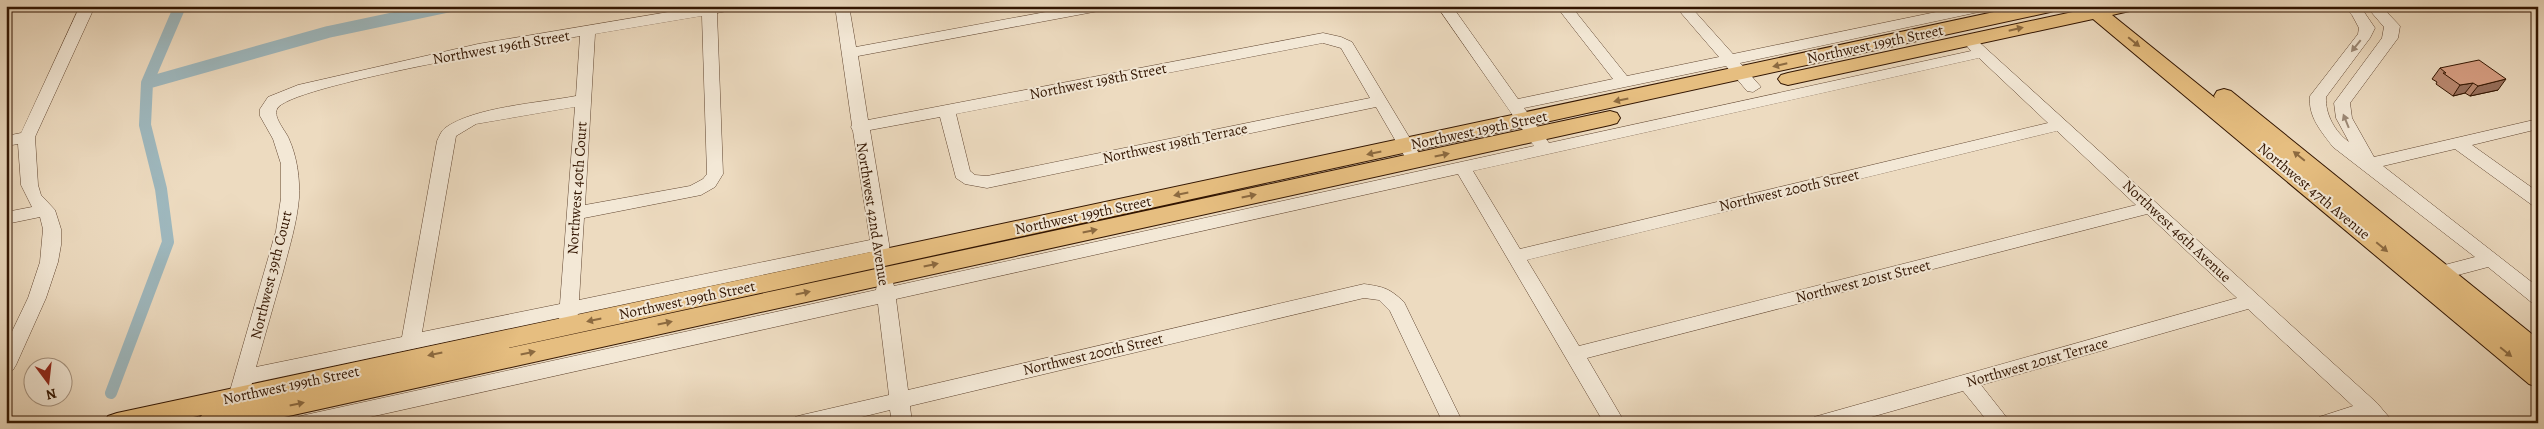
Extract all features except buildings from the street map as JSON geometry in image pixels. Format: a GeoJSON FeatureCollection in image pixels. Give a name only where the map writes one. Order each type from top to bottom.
{"type":"FeatureCollection","features":[{"type":"Feature","properties":{"kind":"main road","name":"Northwest 199th Street"},"geometry":{"type":"LineString","coordinates":[[116,423],[231,407],[568,326],[883,268],[1529,128],[1742,74],[2050,6]]}},
{"type":"Feature","properties":{"kind":"main road","name":"Northwest 199th Street"},"geometry":{"type":"LineString","coordinates":[[1742,74],[1976,46],[2108,8]]}},
{"type":"Feature","properties":{"kind":"main road","name":"Northwest 47th Avenue"},"geometry":{"type":"LineString","coordinates":[[2108,8],[2331,205],[2538,377]]}},
{"type":"Feature","properties":{"kind":"main road","name":"Northwest 47th Avenue"},"geometry":{"type":"LineString","coordinates":[[2108,8],[2380,224],[2538,353]]}},
{"type":"Feature","properties":{"kind":"main road"},"geometry":{"type":"LineString","coordinates":[[2331,205],[2356,212],[2380,224]]}},
{"type":"Feature","properties":{"kind":"street"},"geometry":{"type":"LineString","coordinates":[[6,365],[51,263],[52,230],[46,210],[33,196],[26,156],[27,137],[88,6]]}},
{"type":"Feature","properties":{"kind":"street","name":"Northwest 196th Street"},"geometry":{"type":"LineString","coordinates":[[274,101],[298,90],[377,70],[478,49],[732,6]]}},
{"type":"Feature","properties":{"kind":"street","name":"Northwest 42nd Avenue"},"geometry":{"type":"LineString","coordinates":[[842,6],[859,127],[883,268],[902,423]]}},
{"type":"Feature","properties":{"kind":"street"},"geometry":{"type":"LineString","coordinates":[[848,53],[1104,6]]}},
{"type":"Feature","properties":{"kind":"street"},"geometry":{"type":"LineString","coordinates":[[1444,6],[1529,128]]}},
{"type":"Feature","properties":{"kind":"street"},"geometry":{"type":"LineString","coordinates":[[1563,6],[1623,82]]}},
{"type":"Feature","properties":{"kind":"street"},"geometry":{"type":"LineString","coordinates":[[1682,6],[1742,74]]}},
{"type":"Feature","properties":{"kind":"street"},"geometry":{"type":"LineString","coordinates":[[305,423],[883,268],[1463,168],[1529,128],[1623,82],[1742,74],[1988,6]]}},
{"type":"Feature","properties":{"kind":"street"},"geometry":{"type":"LineString","coordinates":[[2354,9],[2376,9],[2392,26],[2390,38],[2342,103],[2344,118],[2369,164]]}},
{"type":"Feature","properties":{"kind":"street"},"geometry":{"type":"LineString","coordinates":[[2354,9],[2366,28],[2365,34],[2318,96],[2317,107],[2322,120],[2339,143],[2369,164],[2538,297]]}},
{"type":"Feature","properties":{"kind":"street"},"geometry":{"type":"LineString","coordinates":[[576,213],[695,191],[709,183],[715,174],[709,10]]}},
{"type":"Feature","properties":{"kind":"street","name":"Northwest 40th Court"},"geometry":{"type":"LineString","coordinates":[[568,326],[588,31]]}},
{"type":"Feature","properties":{"kind":"street","name":"Northwest 198th Street"},"geometry":{"type":"LineString","coordinates":[[859,127],[1323,38],[1347,44],[1380,101]]}},
{"type":"Feature","properties":{"kind":"street"},"geometry":{"type":"LineString","coordinates":[[1529,128],[1976,46]]}},
{"type":"Feature","properties":{"kind":"street","name":"Northwest 46th Avenue"},"geometry":{"type":"LineString","coordinates":[[1976,46],[2377,416]]}},
{"type":"Feature","properties":{"kind":"street"},"geometry":{"type":"LineString","coordinates":[[2326,83],[2349,92]]}},
{"type":"Feature","properties":{"kind":"street"},"geometry":{"type":"LineString","coordinates":[[411,342],[445,141],[449,133],[472,120],[583,100]]}},
{"type":"Feature","properties":{"kind":"street","name":"Northwest 39th Court"},"geometry":{"type":"LineString","coordinates":[[231,407],[285,231],[290,198],[289,164],[281,139],[268,116],[268,110],[274,101]]}},
{"type":"Feature","properties":{"kind":"street"},"geometry":{"type":"LineString","coordinates":[[1380,101],[1410,153]]}},
{"type":"Feature","properties":{"kind":"street","name":"Northwest 198th Terrace"},"geometry":{"type":"LineString","coordinates":[[947,110],[962,174],[970,180],[987,182],[1380,101]]}},
{"type":"Feature","properties":{"kind":"street"},"geometry":{"type":"LineString","coordinates":[[2369,164],[2538,124]]}},
{"type":"Feature","properties":{"kind":"street","name":"Northwest 200th Street"},"geometry":{"type":"LineString","coordinates":[[1516,256],[2061,125]]}},
{"type":"Feature","properties":{"kind":"street"},"geometry":{"type":"LineString","coordinates":[[6,141],[27,137]]}},
{"type":"Feature","properties":{"kind":"street"},"geometry":{"type":"LineString","coordinates":[[2458,143],[2538,201]]}},
{"type":"Feature","properties":{"kind":"street"},"geometry":{"type":"LineString","coordinates":[[1463,168],[1615,423]]}},
{"type":"Feature","properties":{"kind":"street","name":"Northwest 201st Street"},"geometry":{"type":"LineString","coordinates":[[1575,354],[2151,207]]}},
{"type":"Feature","properties":{"kind":"street"},"geometry":{"type":"LineString","coordinates":[[6,218],[46,210]]}},
{"type":"Feature","properties":{"kind":"street"},"geometry":{"type":"LineString","coordinates":[[2439,273],[2491,260]]}},
{"type":"Feature","properties":{"kind":"street","name":"Northwest 200th Street"},"geometry":{"type":"LineString","coordinates":[[802,423],[1364,291],[1384,294],[1397,307],[1453,423]]}},
{"type":"Feature","properties":{"kind":"street","name":"Northwest 201st Terrace"},"geometry":{"type":"LineString","coordinates":[[1821,423],[2252,301]]}},
{"type":"Feature","properties":{"kind":"street"},"geometry":{"type":"LineString","coordinates":[[231,407],[411,342],[568,326]]}},
{"type":"Feature","properties":{"kind":"street"},"geometry":{"type":"LineString","coordinates":[[1967,382],[2001,423]]}},
{"type":"Feature","properties":{"kind":"street"},"geometry":{"type":"LineString","coordinates":[[2326,423],[2377,416]]}},
{"type":"Feature","properties":{"kind":"waterway"},"geometry":{"type":"LineString","coordinates":[[147,83],[180,6]]}},
{"type":"Feature","properties":{"kind":"waterway"},"geometry":{"type":"LineString","coordinates":[[147,83],[328,32],[451,6]]}},
{"type":"Feature","properties":{"kind":"waterway"},"geometry":{"type":"LineString","coordinates":[[111,393],[168,242],[161,189],[145,125],[147,83]]}}]}
